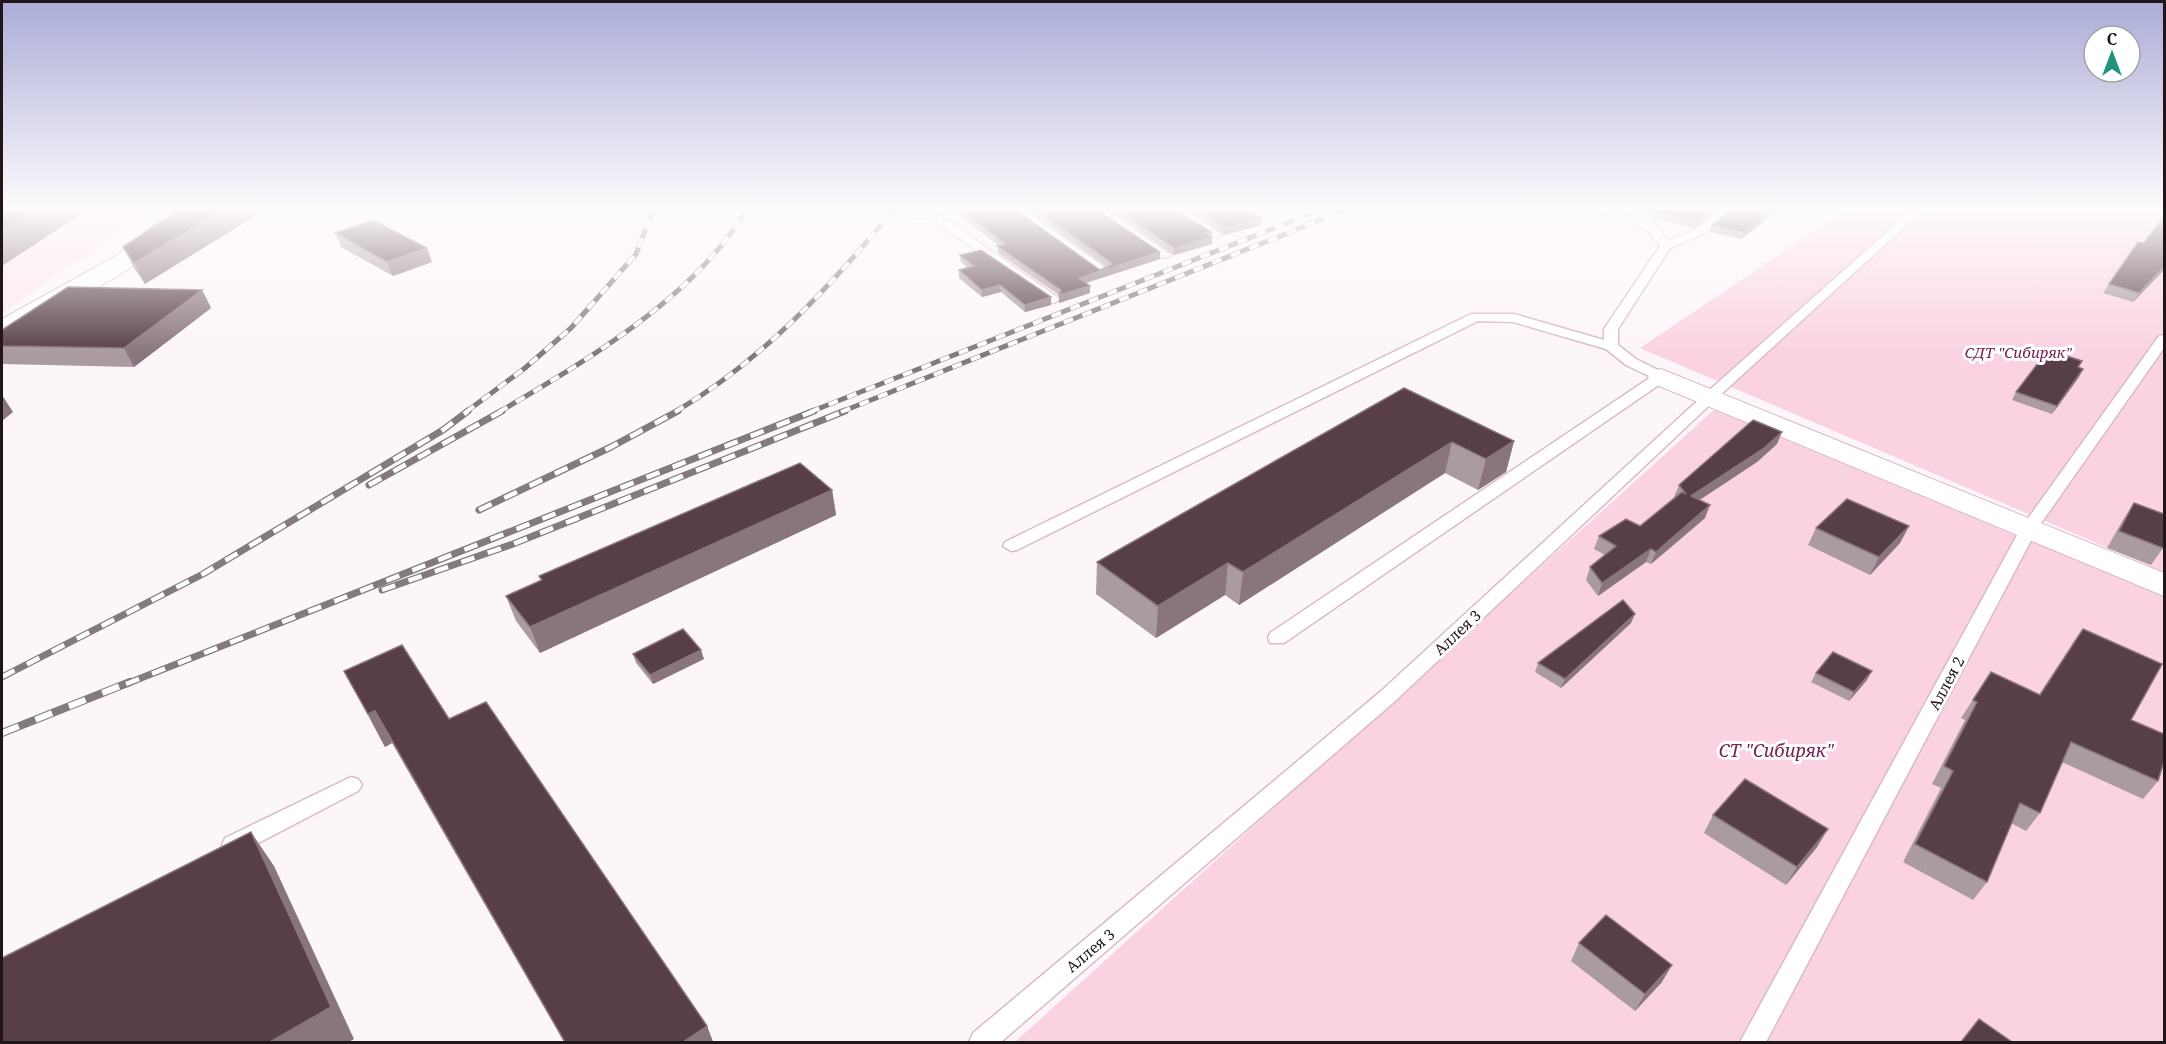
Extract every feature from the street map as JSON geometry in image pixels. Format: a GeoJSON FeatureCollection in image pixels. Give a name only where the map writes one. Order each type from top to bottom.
{"type":"FeatureCollection","features":[{"type":"Feature","properties":{"kind":"street"},"geometry":{"type":"LineString","coordinates":[[2,329],[75,289],[127,257]]}},
{"type":"Feature","properties":{"kind":"street"},"geometry":{"type":"LineString","coordinates":[[1661,377],[2164,585]]}},
{"type":"Feature","properties":{"kind":"lane"},"geometry":{"type":"LineString","coordinates":[[993,257],[1054,299]]}},
{"type":"Feature","properties":{"kind":"lane"},"geometry":{"type":"LineString","coordinates":[[1082,257],[1104,272]]}},
{"type":"Feature","properties":{"kind":"lane"},"geometry":{"type":"LineString","coordinates":[[1611,346],[1611,329],[1659,257]]}},
{"type":"Feature","properties":{"kind":"lane","name":"Аллея 3"},"geometry":{"type":"LineString","coordinates":[[982,1042],[1387,697],[1711,396],[1866,257]]}},
{"type":"Feature","properties":{"kind":"lane"},"geometry":{"type":"LineString","coordinates":[[1011,546],[1476,317],[1514,318],[1611,346],[1631,362],[1661,377],[1277,638]]}},
{"type":"Feature","properties":{"kind":"lane","name":"Аллея 2"},"geometry":{"type":"LineString","coordinates":[[1753,1042],[2028,528],[2164,339]]}},
{"type":"Feature","properties":{"kind":"lane"},"geometry":{"type":"LineString","coordinates":[[213,855],[351,785]]}},
{"type":"Feature","properties":{"kind":"shaded area"},"geometry":{"type":"Polygon","coordinates":[[[2,257],[83,257],[2,313],[2,257]]]}},
{"type":"Feature","properties":{"kind":"green space","name":"СДТ \"Сибиряк\""},"geometry":{"type":"Polygon","coordinates":[[[1776,257],[2164,257],[2164,572],[1640,348],[1776,257]]]}},
{"type":"Feature","properties":{"kind":"green space","name":"СТ \"Сибиряк\""},"geometry":{"type":"Polygon","coordinates":[[[1716,408],[2164,596],[2164,1042],[1015,1042],[1716,408]]]}},
{"type":"Feature","properties":{"kind":"building"},"geometry":{"type":"Polygon","coordinates":[[[130,257],[145,257],[134,263],[130,257]]]}},
{"type":"Feature","properties":{"kind":"building"},"geometry":{"type":"Polygon","coordinates":[[[378,257],[402,257],[387,262],[378,257]]]}},
{"type":"Feature","properties":{"kind":"building"},"geometry":{"type":"Polygon","coordinates":[[[962,257],[991,257],[1051,297],[1025,305],[1000,285],[982,290],[959,270],[974,266],[962,257]]]}},
{"type":"Feature","properties":{"kind":"building"},"geometry":{"type":"Polygon","coordinates":[[[1013,257],[1081,257],[1100,270],[1113,264],[1103,257],[1145,257],[1079,278],[1090,286],[1059,295],[1061,290],[1013,257]]]}},
{"type":"Feature","properties":{"kind":"building"},"geometry":{"type":"Polygon","coordinates":[[[2128,257],[2164,257],[2164,267],[2139,293],[2109,284],[2128,257]]]}},
{"type":"Feature","properties":{"kind":"building"},"geometry":{"type":"Polygon","coordinates":[[[68,287],[202,290],[124,348],[2,346],[2,330],[68,287]]]}},
{"type":"Feature","properties":{"kind":"building"},"geometry":{"type":"Polygon","coordinates":[[[2048,350],[2082,361],[2078,367],[2083,369],[2057,406],[2016,392],[2048,350]]]}},
{"type":"Feature","properties":{"kind":"building"},"geometry":{"type":"Polygon","coordinates":[[[1404,388],[1514,441],[1486,459],[1452,442],[1243,572],[1228,563],[1158,606],[1097,562],[1404,388]]]}},
{"type":"Feature","properties":{"kind":"building"},"geometry":{"type":"Polygon","coordinates":[[[1753,420],[1782,432],[1763,449],[1691,496],[1710,505],[1656,552],[1651,549],[1602,583],[1590,567],[1616,546],[1599,536],[1626,519],[1640,526],[1682,492],[1686,494],[1679,485],[1753,420]]]}},
{"type":"Feature","properties":{"kind":"building"},"geometry":{"type":"Polygon","coordinates":[[[800,463],[832,490],[530,627],[506,596],[542,580],[539,576],[800,463]]]}},
{"type":"Feature","properties":{"kind":"building"},"geometry":{"type":"Polygon","coordinates":[[[1847,499],[1909,526],[1879,557],[1816,528],[1847,499]]]}},
{"type":"Feature","properties":{"kind":"building"},"geometry":{"type":"Polygon","coordinates":[[[2134,503],[2164,514],[2163,548],[2119,531],[2134,503]]]}},
{"type":"Feature","properties":{"kind":"building"},"geometry":{"type":"Polygon","coordinates":[[[1623,600],[1635,614],[1565,679],[1538,663],[1623,600]]]}},
{"type":"Feature","properties":{"kind":"building"},"geometry":{"type":"Polygon","coordinates":[[[683,629],[701,650],[650,675],[633,654],[683,629]]]}},
{"type":"Feature","properties":{"kind":"building"},"geometry":{"type":"Polygon","coordinates":[[[2083,629],[2162,664],[2131,720],[2164,734],[2164,761],[2158,781],[2071,742],[2040,813],[2020,803],[1987,882],[1915,844],[1953,771],[1944,766],[1977,702],[1973,700],[1991,672],[2040,695],[2083,629]]]}},
{"type":"Feature","properties":{"kind":"building"},"geometry":{"type":"Polygon","coordinates":[[[402,645],[449,719],[486,702],[707,1026],[683,1042],[565,1042],[375,711],[368,714],[344,671],[402,645]]]}},
{"type":"Feature","properties":{"kind":"building"},"geometry":{"type":"Polygon","coordinates":[[[1833,652],[1872,671],[1854,692],[1816,673],[1833,652]]]}},
{"type":"Feature","properties":{"kind":"building"},"geometry":{"type":"Polygon","coordinates":[[[1745,779],[1828,829],[1797,867],[1713,815],[1745,779]]]}},
{"type":"Feature","properties":{"kind":"building"},"geometry":{"type":"Polygon","coordinates":[[[251,832],[331,1007],[270,1042],[2,1042],[2,958],[251,832]]]}},
{"type":"Feature","properties":{"kind":"building"},"geometry":{"type":"Polygon","coordinates":[[[1606,915],[1672,965],[1645,994],[1579,943],[1606,915]]]}},
{"type":"Feature","properties":{"kind":"building"},"geometry":{"type":"Polygon","coordinates":[[[1979,1019],[2012,1042],[1961,1042],[1979,1019]]]}},
{"type":"Feature","properties":{"kind":"railway"},"geometry":{"type":"LineString","coordinates":[[466,412],[525,368],[571,328],[634,257]]}},
{"type":"Feature","properties":{"kind":"railway"},"geometry":{"type":"LineString","coordinates":[[499,412],[602,349],[670,298],[712,257]]}},
{"type":"Feature","properties":{"kind":"railway"},"geometry":{"type":"LineString","coordinates":[[675,412],[738,369],[767,345],[854,257]]}},
{"type":"Feature","properties":{"kind":"railway"},"geometry":{"type":"LineString","coordinates":[[810,412],[1202,257]]}},
{"type":"Feature","properties":{"kind":"railway"},"geometry":{"type":"LineString","coordinates":[[841,412],[1228,257]]}},
{"type":"Feature","properties":{"kind":"railway"},"geometry":{"type":"LineString","coordinates":[[2,677],[203,574],[443,430],[468,411]]}},
{"type":"Feature","properties":{"kind":"railway"},"geometry":{"type":"LineString","coordinates":[[369,485],[502,411]]}},
{"type":"Feature","properties":{"kind":"railway"},"geometry":{"type":"LineString","coordinates":[[479,510],[611,447],[678,411]]}},
{"type":"Feature","properties":{"kind":"railway"},"geometry":{"type":"LineString","coordinates":[[126,684],[814,411]]}},
{"type":"Feature","properties":{"kind":"railway"},"geometry":{"type":"LineString","coordinates":[[382,590],[513,544],[845,411]]}},
{"type":"Feature","properties":{"kind":"railway"},"geometry":{"type":"LineString","coordinates":[[2,733],[130,682]]}}]}
